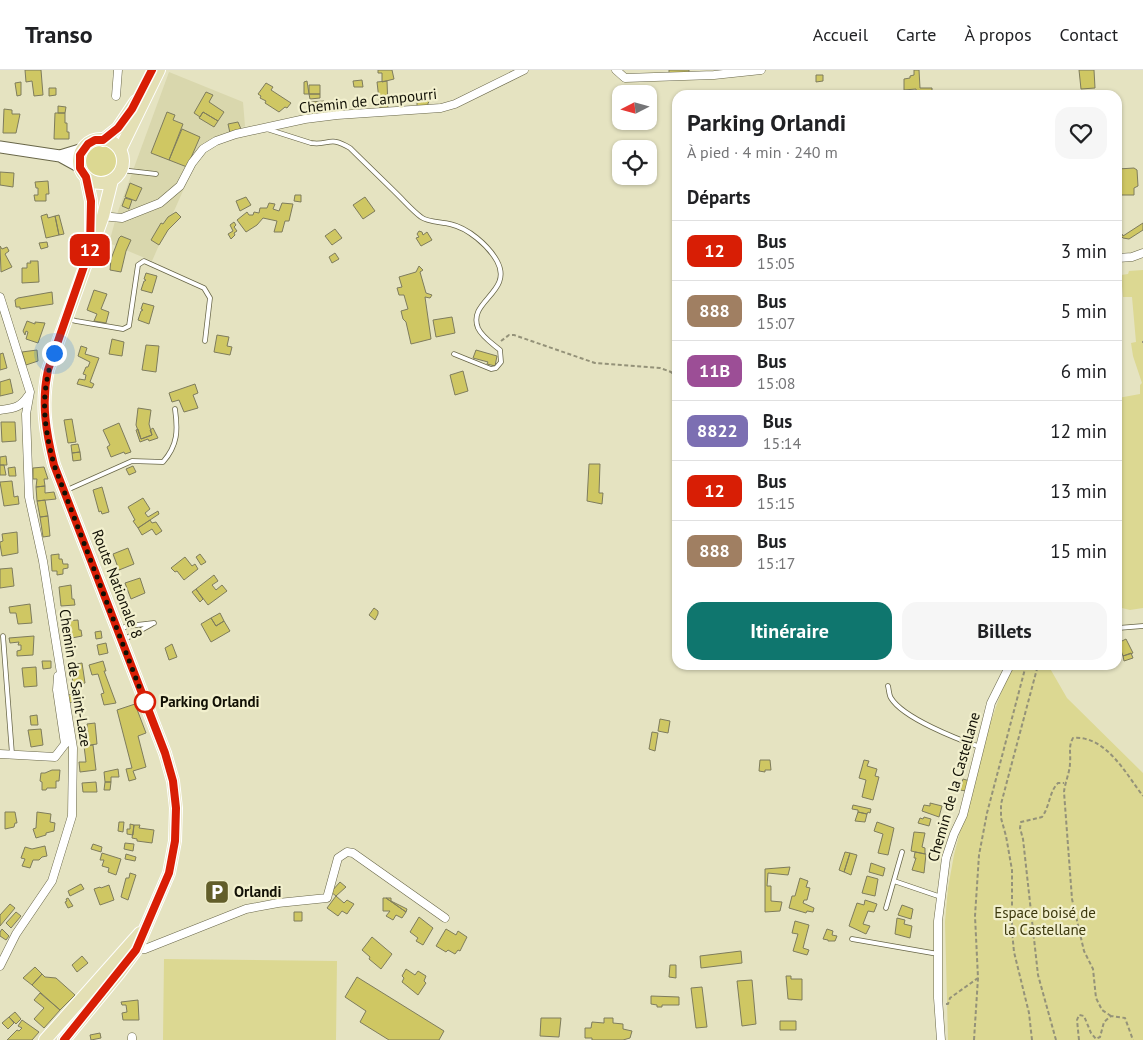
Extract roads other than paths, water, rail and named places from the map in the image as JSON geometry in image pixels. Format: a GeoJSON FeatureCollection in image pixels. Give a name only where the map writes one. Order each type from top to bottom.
{"type":"FeatureCollection","features":[{"type":"Feature","properties":{"kind":"main road"},"geometry":{"type":"LineString","coordinates":[[103,140],[118,128],[132,109],[152,70]]}},
{"type":"Feature","properties":{"kind":"main road"},"geometry":{"type":"LineString","coordinates":[[120,150],[159,70]]}},
{"type":"Feature","properties":{"kind":"main road"},"geometry":{"type":"LineString","coordinates":[[60,156],[91,180],[102,183],[112,180],[121,170],[123,157],[120,150],[116,145],[103,140],[95,140],[88,144],[80,155],[83,172]]}},
{"type":"Feature","properties":{"kind":"main road"},"geometry":{"type":"LineString","coordinates":[[0,147],[60,156],[83,149]]}},
{"type":"Feature","properties":{"kind":"main road","name":"Route Nationale 8"},"geometry":{"type":"LineString","coordinates":[[83,172],[97,215]]}},
{"type":"Feature","properties":{"kind":"main road","name":"Route Nationale 8"},"geometry":{"type":"LineString","coordinates":[[64,1040],[136,950],[169,873],[175,841],[176,808],[173,781],[165,753],[54,465],[47,438],[44,414],[44,390],[48,370],[90,249],[97,215],[112,180]]}},
{"type":"Feature","properties":{"kind":"main road","name":"Route Nationale 8"},"geometry":{"type":"LineString","coordinates":[[44,1040],[126,947],[144,930]]}},
{"type":"Feature","properties":{"kind":"street"},"geometry":{"type":"LineString","coordinates":[[116,96],[118,70]]}},
{"type":"Feature","properties":{"kind":"street","name":"Chemin de Campourri"},"geometry":{"type":"LineString","coordinates":[[97,215],[122,218],[160,203],[180,186],[192,163],[203,149],[216,141],[236,134],[305,119],[440,108],[455,104],[524,70]]}},
{"type":"Feature","properties":{"kind":"street"},"geometry":{"type":"LineString","coordinates":[[616,70],[625,78],[714,75],[761,70]]}},
{"type":"Feature","properties":{"kind":"street"},"geometry":{"type":"LineString","coordinates":[[1122,258],[1143,253]]}},
{"type":"Feature","properties":{"kind":"street"},"geometry":{"type":"LineString","coordinates":[[0,297],[30,392]]}},
{"type":"Feature","properties":{"kind":"street"},"geometry":{"type":"LineString","coordinates":[[0,410],[14,408],[22,404],[30,392],[44,390]]}},
{"type":"Feature","properties":{"kind":"street","name":"Chemin de Saint-Laze"},"geometry":{"type":"LineString","coordinates":[[0,966],[16,934],[52,881],[72,816],[73,748],[43,561],[29,497],[26,414],[30,392]]}},
{"type":"Feature","properties":{"kind":"street"},"geometry":{"type":"LineString","coordinates":[[0,754],[55,757],[65,744],[57,690],[59,664]]}},
{"type":"Feature","properties":{"kind":"street","name":"Chemin de la Castellane"},"geometry":{"type":"LineString","coordinates":[[941,1040],[938,998],[938,921],[946,858],[963,815],[991,704],[1008,670]]}},
{"type":"Feature","properties":{"kind":"street"},"geometry":{"type":"LineString","coordinates":[[136,950],[145,949],[246,909],[278,902],[327,898],[338,858],[347,852],[353,853],[445,918]]}},
{"type":"Feature","properties":{"kind":"lane"},"geometry":{"type":"LineString","coordinates":[[265,128],[311,143],[318,144],[333,140],[341,142],[350,148],[423,219],[452,224],[464,229],[480,240],[496,260],[501,270],[501,278],[499,285],[478,311],[478,328],[500,350],[501,362],[496,368],[491,369],[454,354]]}},
{"type":"Feature","properties":{"kind":"lane"},"geometry":{"type":"LineString","coordinates":[[121,170],[156,174]]}},
{"type":"Feature","properties":{"kind":"lane"},"geometry":{"type":"LineString","coordinates":[[66,318],[76,322],[123,329],[129,326],[138,265],[144,261],[204,288],[208,292],[210,298],[205,341]]}},
{"type":"Feature","properties":{"kind":"lane"},"geometry":{"type":"LineString","coordinates":[[64,491],[132,461],[163,462],[171,453],[176,440],[177,424],[175,409]]}},
{"type":"Feature","properties":{"kind":"lane"},"geometry":{"type":"LineString","coordinates":[[154,623],[119,635],[128,626],[154,623]]}},
{"type":"Feature","properties":{"kind":"lane"},"geometry":{"type":"LineString","coordinates":[[1122,628],[1143,626]]}},
{"type":"Feature","properties":{"kind":"lane"},"geometry":{"type":"LineString","coordinates":[[3,636],[12,754]]}},
{"type":"Feature","properties":{"kind":"lane"},"geometry":{"type":"LineString","coordinates":[[888,686],[891,697],[902,710],[918,720],[980,747]]}},
{"type":"Feature","properties":{"kind":"lane"},"geometry":{"type":"LineString","coordinates":[[886,908],[902,852]]}},
{"type":"Feature","properties":{"kind":"lane"},"geometry":{"type":"LineString","coordinates":[[894,881],[941,897]]}},
{"type":"Feature","properties":{"kind":"lane"},"geometry":{"type":"LineString","coordinates":[[852,939],[938,954]]}},
{"type":"Feature","properties":{"kind":"place","name":"Parking Orlandi"},"geometry":{"type":"Point","coordinates":[145,702]}},
{"type":"Feature","properties":{"kind":"place","name":"Orlandi"},"geometry":{"type":"Point","coordinates":[217,892]}},
{"type":"Feature","properties":{"kind":"park label","name":"Espace boisé de la Castellane"},"geometry":{"type":"Point","coordinates":[1045,922]}}]}
